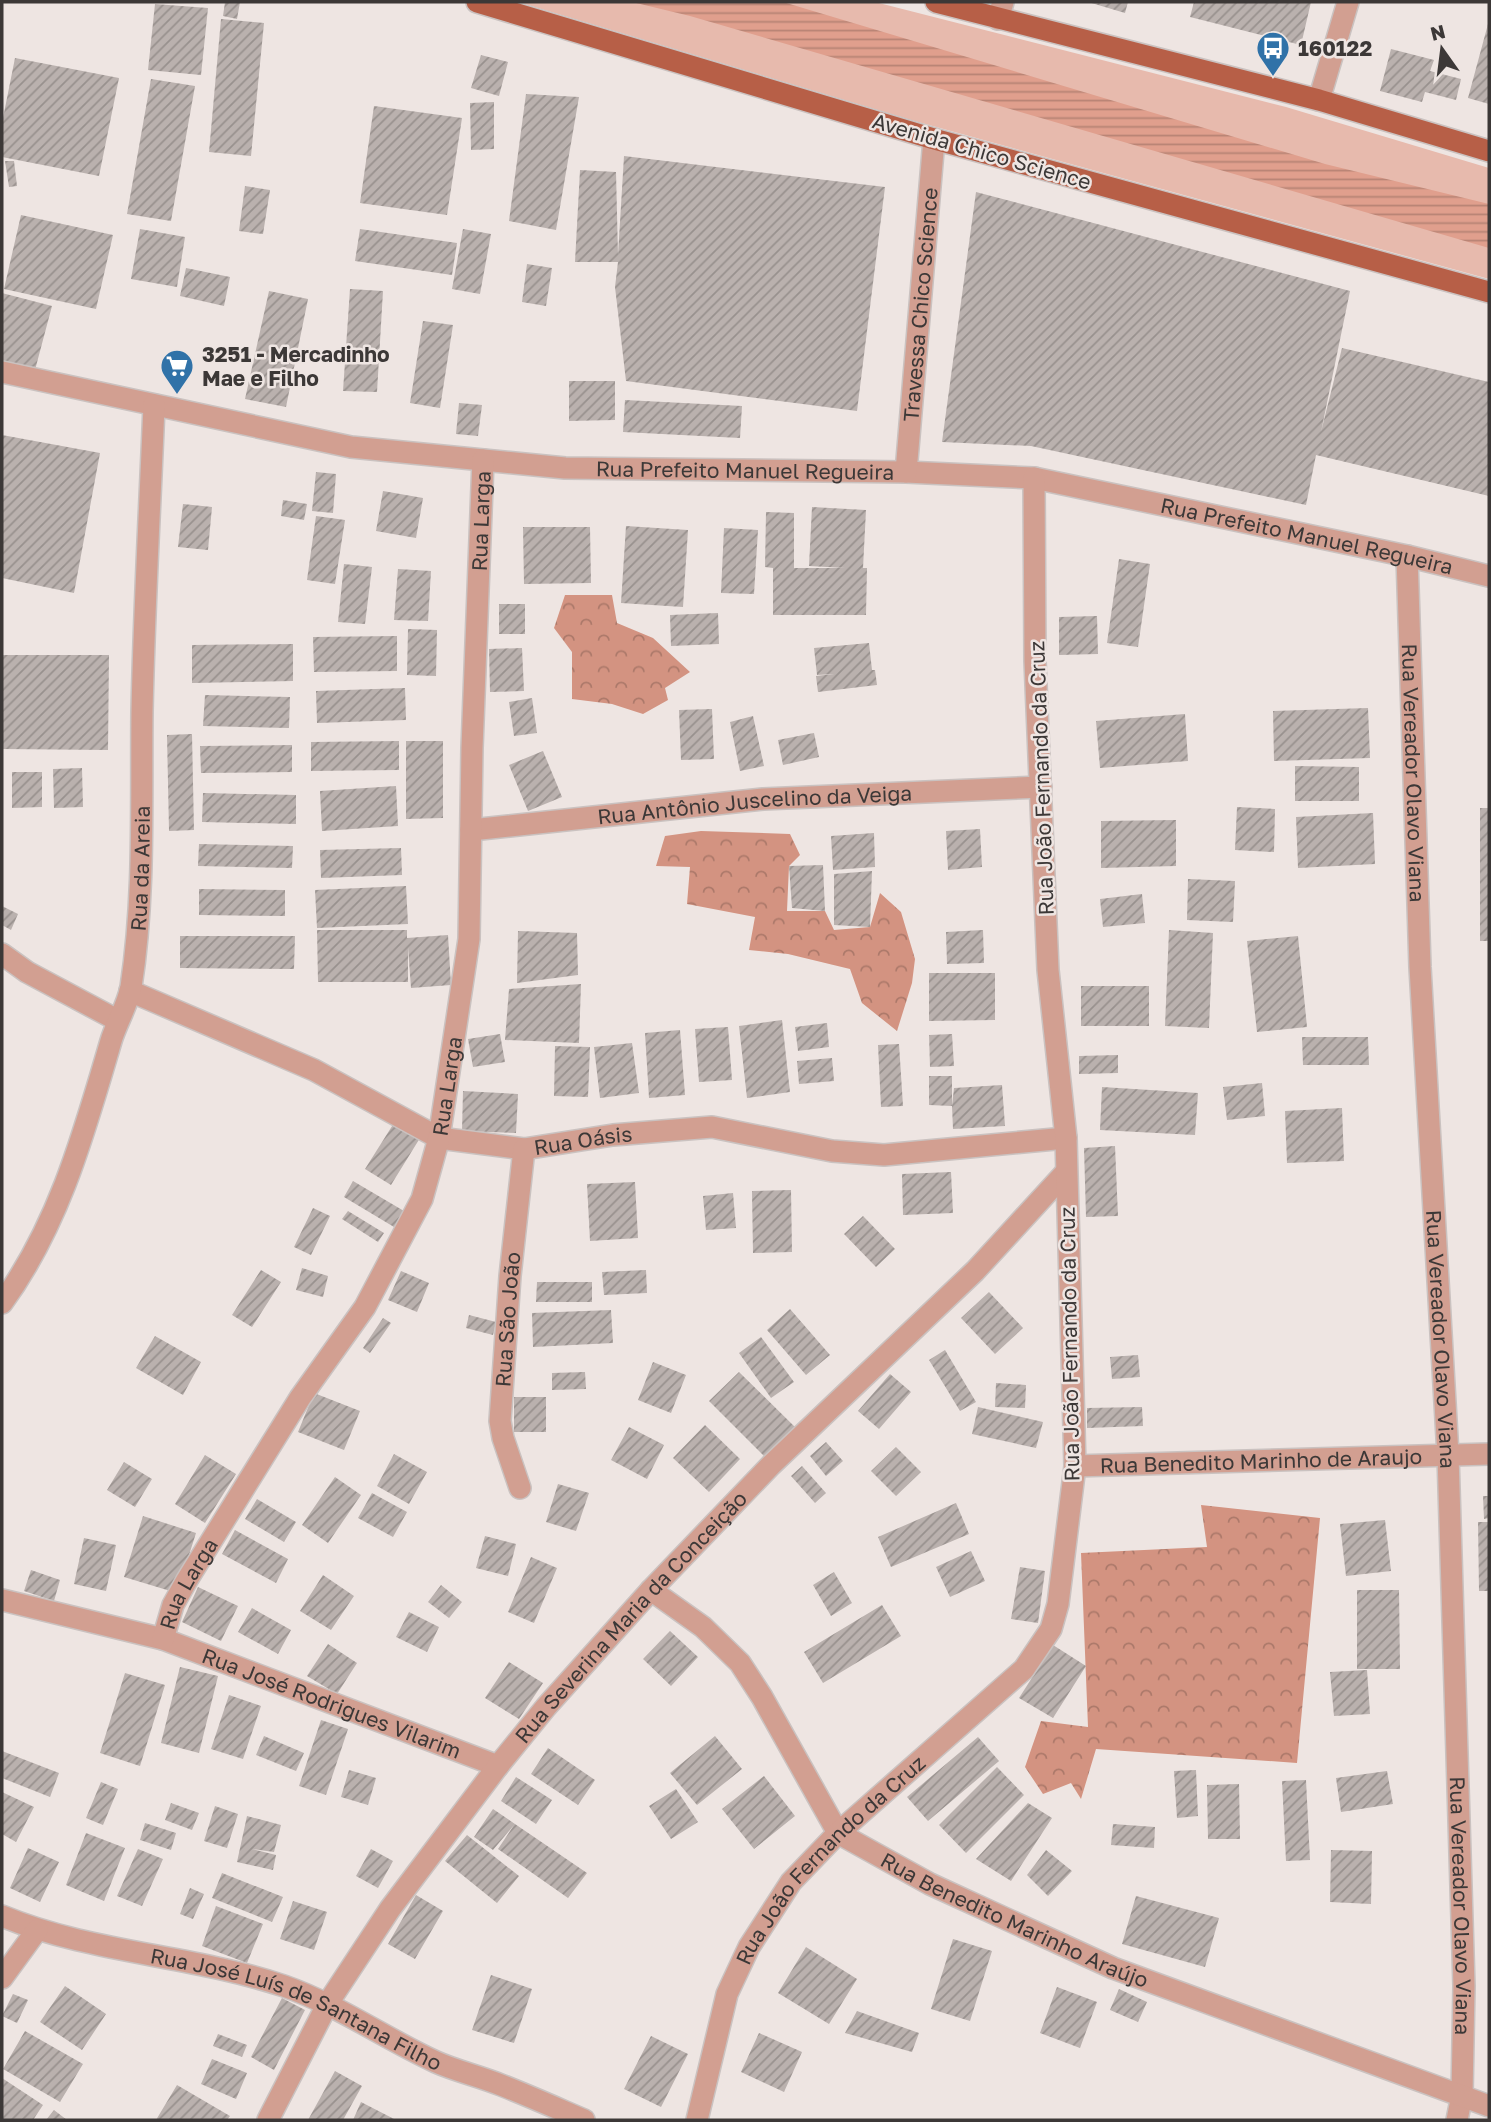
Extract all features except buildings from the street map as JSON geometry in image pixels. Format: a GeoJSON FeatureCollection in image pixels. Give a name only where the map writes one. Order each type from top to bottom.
{"type":"FeatureCollection","features":[{"type":"Feature","properties":{"kind":"main road","name":"Avenida Chico Science"},"geometry":{"type":"LineString","coordinates":[[477,2],[934,139],[1489,292]]}},
{"type":"Feature","properties":{"kind":"main road"},"geometry":{"type":"LineString","coordinates":[[936,2],[1000,10],[1489,151]]}},
{"type":"Feature","properties":{"kind":"street"},"geometry":{"type":"LineString","coordinates":[[1319,100],[1348,2]]}},
{"type":"Feature","properties":{"kind":"street","name":"Travessa Chico Science"},"geometry":{"type":"LineString","coordinates":[[906,471],[934,139]]}},
{"type":"Feature","properties":{"kind":"street","name":"Rua Prefeito Manuel Regueira"},"geometry":{"type":"LineString","coordinates":[[2,372],[351,447],[565,468],[906,471],[1034,478],[1407,556],[1489,576]]}},
{"type":"Feature","properties":{"kind":"street","name":"Rua da Areia"},"geometry":{"type":"LineString","coordinates":[[2,1303],[18,1281],[45,1232],[79,1152],[117,1020],[130,991],[139,928],[142,706],[154,405]]}},
{"type":"Feature","properties":{"kind":"street","name":"Rua Larga"},"geometry":{"type":"LineString","coordinates":[[163,1639],[173,1605],[187,1580],[300,1398],[365,1307],[422,1199],[439,1138],[469,939],[483,460]]}},
{"type":"Feature","properties":{"kind":"street","name":"Rua João Fernando da Cruz"},"geometry":{"type":"LineString","coordinates":[[698,2120],[727,1994],[749,1947],[791,1882],[838,1833],[1024,1669],[1051,1629],[1058,1604],[1074,1466],[1066,1138],[1048,970],[1035,661],[1034,478]]}},
{"type":"Feature","properties":{"kind":"street","name":"Rua Vereador Olavo Viana"},"geometry":{"type":"LineString","coordinates":[[1407,556],[1420,967],[1448,1455],[1464,1986],[1462,2095],[1457,2120]]}},
{"type":"Feature","properties":{"kind":"street","name":"Rua Antônio Juscelino da Veiga"},"geometry":{"type":"LineString","coordinates":[[471,830],[764,799],[1041,787]]}},
{"type":"Feature","properties":{"kind":"street"},"geometry":{"type":"LineString","coordinates":[[2,954],[27,972],[117,1020]]}},
{"type":"Feature","properties":{"kind":"street","name":"Rua Oásis"},"geometry":{"type":"LineString","coordinates":[[130,991],[314,1070],[439,1138],[524,1149],[613,1135],[702,1127],[721,1128],[832,1151],[884,1155],[1066,1138]]}},
{"type":"Feature","properties":{"kind":"street","name":"Rua São João"},"geometry":{"type":"LineString","coordinates":[[520,1488],[500,1421],[510,1276],[524,1149]]}},
{"type":"Feature","properties":{"kind":"street","name":"Rua Severina Maria da Conceição"},"geometry":{"type":"LineString","coordinates":[[268,2120],[328,2003],[390,1909],[498,1766],[650,1590],[771,1465],[975,1271],[1066,1172]]}},
{"type":"Feature","properties":{"kind":"street","name":"Rua Benedito Marinho de Araujo"},"geometry":{"type":"LineString","coordinates":[[1074,1466],[1489,1454]]}},
{"type":"Feature","properties":{"kind":"street"},"geometry":{"type":"LineString","coordinates":[[650,1590],[703,1627],[740,1663],[838,1833]]}},
{"type":"Feature","properties":{"kind":"street","name":"Rua José Rodrigues Vilarim"},"geometry":{"type":"LineString","coordinates":[[2,1600],[163,1639],[498,1766]]}},
{"type":"Feature","properties":{"kind":"street","name":"Rua Benedito Marinho Araújo"},"geometry":{"type":"LineString","coordinates":[[838,1833],[930,1885],[1113,1968],[1489,2106]]}},
{"type":"Feature","properties":{"kind":"street","name":"Rua José Luís de Santana Filho"},"geometry":{"type":"LineString","coordinates":[[2,1916],[37,1930],[245,1974],[328,2003],[381,2035],[439,2063],[499,2084],[583,2120]]}},
{"type":"Feature","properties":{"kind":"street"},"geometry":{"type":"LineString","coordinates":[[2,1978],[37,1930]]}},
{"type":"Feature","properties":{"kind":"shaded area"},"geometry":{"type":"Polygon","coordinates":[[[518,2],[875,2],[1286,107],[1489,168],[1489,279],[911,120],[518,2]]]}},
{"type":"Feature","properties":{"kind":"shaded area"},"geometry":{"type":"Polygon","coordinates":[[[632,2],[783,2],[1325,164],[1489,204],[1489,248],[690,16],[632,2]]]}},
{"type":"Feature","properties":{"kind":"green space"},"geometry":{"type":"Polygon","coordinates":[[[565,595],[612,595],[617,623],[653,638],[690,672],[665,688],[668,700],[643,714],[612,704],[572,699],[572,652],[554,628],[565,595]]]}},
{"type":"Feature","properties":{"kind":"green space"},"geometry":{"type":"Polygon","coordinates":[[[701,831],[790,834],[800,855],[789,866],[787,911],[825,911],[834,930],[870,927],[880,893],[901,912],[915,959],[912,983],[897,1031],[862,1003],[850,969],[788,954],[749,950],[755,917],[687,904],[690,867],[656,866],[665,836],[701,831]]]}},
{"type":"Feature","properties":{"kind":"green space"},"geometry":{"type":"Polygon","coordinates":[[[1201,1505],[1320,1518],[1297,1763],[1096,1749],[1081,1799],[1071,1783],[1043,1794],[1025,1767],[1041,1721],[1088,1727],[1081,1553],[1207,1547],[1201,1505]]]}},
{"type":"Feature","properties":{"kind":"place","name":"160122"},"geometry":{"type":"Point","coordinates":[1273,78]}},
{"type":"Feature","properties":{"kind":"place","name":"3251 - Mercadinho Mae e Filho"},"geometry":{"type":"Point","coordinates":[177,396]}}]}
